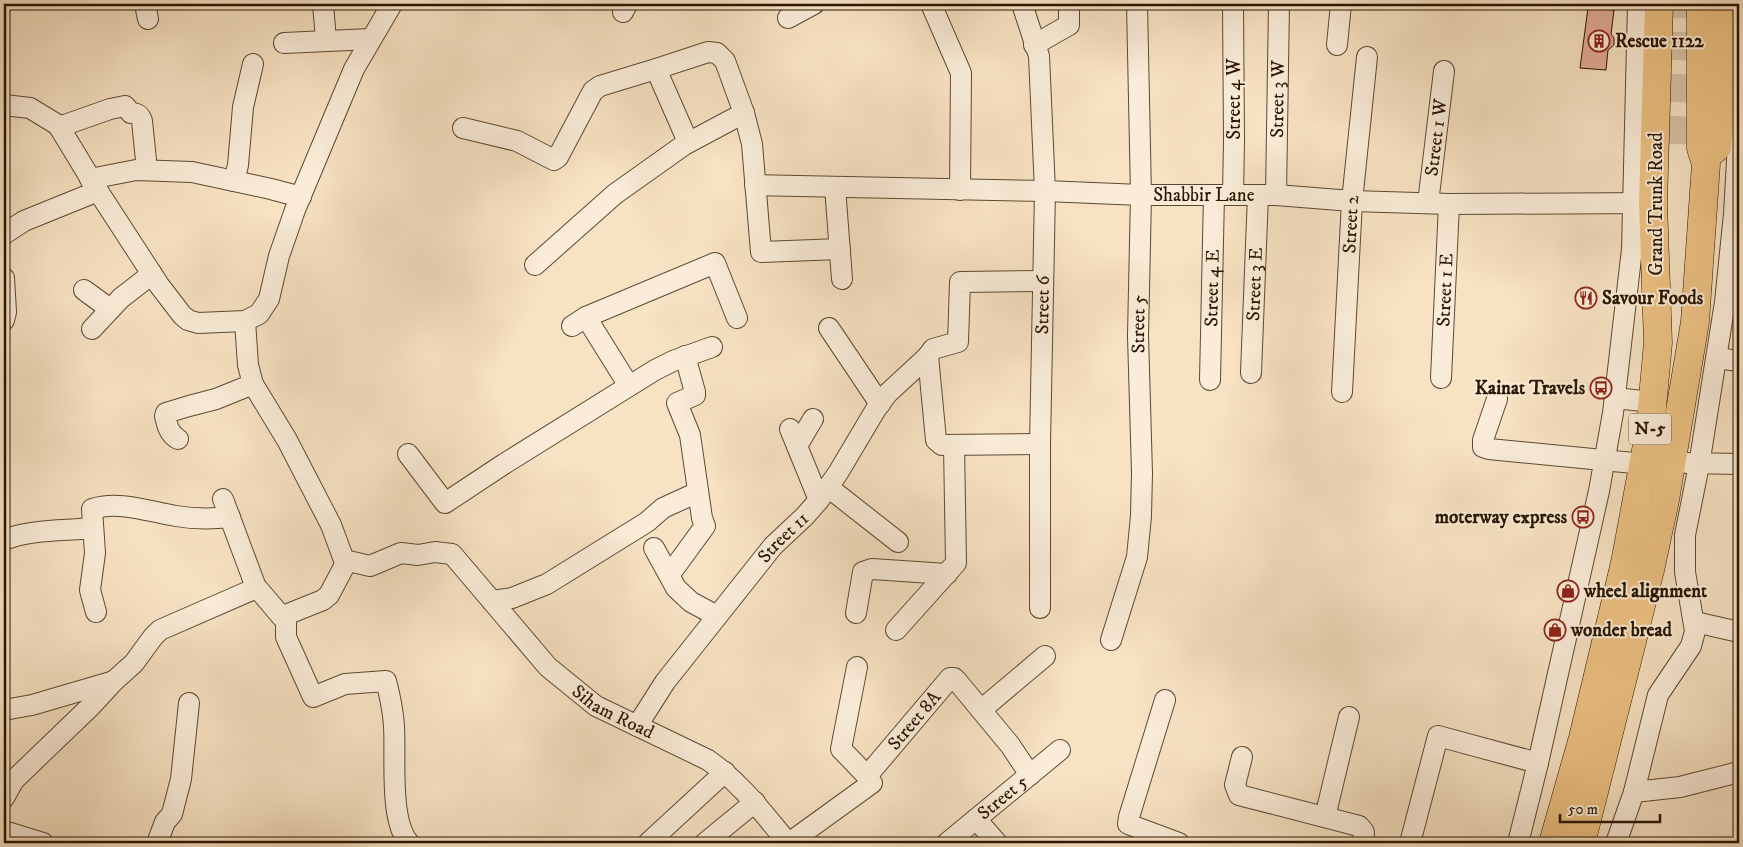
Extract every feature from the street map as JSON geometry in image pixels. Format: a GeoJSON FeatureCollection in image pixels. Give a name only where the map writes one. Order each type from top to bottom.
{"type":"FeatureCollection","features":[{"type":"Feature","properties":{"kind":"highway","name":"Grand Trunk Road"},"geometry":{"type":"LineString","coordinates":[[1553,843],[1583,738],[1625,563],[1644,464],[1652,402],[1658,343],[1643,203],[1658,4]]}},
{"type":"Feature","properties":{"kind":"highway","name":"N-5"},"geometry":{"type":"LineString","coordinates":[[1581,843],[1650,570],[1672,462],[1695,322],[1706,164],[1701,148],[1701,4]]}},
{"type":"Feature","properties":{"kind":"highway"},"geometry":{"type":"LineString","coordinates":[[1706,164],[1717,147],[1727,4]]}},
{"type":"Feature","properties":{"kind":"highway"},"geometry":{"type":"LineString","coordinates":[[1658,343],[1670,239],[1672,144]]}},
{"type":"Feature","properties":{"kind":"street"},"geometry":{"type":"LineString","coordinates":[[324,4],[326,40]]}},
{"type":"Feature","properties":{"kind":"street"},"geometry":{"type":"LineString","coordinates":[[4,105],[30,108],[59,127],[152,274],[182,315],[192,322],[245,321],[259,314],[269,299],[279,256],[301,197],[354,69],[392,4]]}},
{"type":"Feature","properties":{"kind":"street"},"geometry":{"type":"LineString","coordinates":[[788,18],[814,4]]}},
{"type":"Feature","properties":{"kind":"street"},"geometry":{"type":"LineString","coordinates":[[931,4],[961,73],[960,190]]}},
{"type":"Feature","properties":{"kind":"street","name":"Street 6"},"geometry":{"type":"LineString","coordinates":[[1022,4],[1034,46],[1039,56],[1045,191],[1040,444],[1040,608]]}},
{"type":"Feature","properties":{"kind":"street"},"geometry":{"type":"LineString","coordinates":[[1034,46],[1069,26],[1069,4]]}},
{"type":"Feature","properties":{"kind":"street","name":"Street 5"},"geometry":{"type":"LineString","coordinates":[[1111,640],[1138,557],[1141,516],[1142,473],[1138,336],[1141,195],[1137,4]]}},
{"type":"Feature","properties":{"kind":"street","name":"Street 4 W"},"geometry":{"type":"LineString","coordinates":[[1223,195],[1234,141],[1233,4]]}},
{"type":"Feature","properties":{"kind":"street","name":"Street 3 W"},"geometry":{"type":"LineString","coordinates":[[1267,195],[1279,4]]}},
{"type":"Feature","properties":{"kind":"street"},"geometry":{"type":"LineString","coordinates":[[1337,45],[1341,4]]}},
{"type":"Feature","properties":{"kind":"street"},"geometry":{"type":"LineString","coordinates":[[1518,843],[1538,763],[1599,491],[1615,398],[1632,248],[1643,203],[1638,4]]}},
{"type":"Feature","properties":{"kind":"street"},"geometry":{"type":"LineString","coordinates":[[284,43],[371,39]]}},
{"type":"Feature","properties":{"kind":"street"},"geometry":{"type":"LineString","coordinates":[[464,128],[517,141],[554,160],[558,157],[593,91],[600,86],[656,70],[692,56],[708,52],[717,53],[725,61],[744,113],[752,144],[761,252],[840,249]]}},
{"type":"Feature","properties":{"kind":"street","name":"Street 2"},"geometry":{"type":"LineString","coordinates":[[1342,392],[1352,201],[1367,57]]}},
{"type":"Feature","properties":{"kind":"street"},"geometry":{"type":"LineString","coordinates":[[234,182],[238,165],[242,107],[253,64]]}},
{"type":"Feature","properties":{"kind":"street"},"geometry":{"type":"LineString","coordinates":[[656,70],[688,142]]}},
{"type":"Feature","properties":{"kind":"street","name":"Street 1 W"},"geometry":{"type":"LineString","coordinates":[[1428,203],[1444,70]]}},
{"type":"Feature","properties":{"kind":"street"},"geometry":{"type":"LineString","coordinates":[[59,127],[124,106],[131,113],[137,113],[142,121],[147,170]]}},
{"type":"Feature","properties":{"kind":"street"},"geometry":{"type":"LineString","coordinates":[[535,265],[615,194],[688,142],[744,113]]}},
{"type":"Feature","properties":{"kind":"street"},"geometry":{"type":"LineString","coordinates":[[1616,843],[1634,792],[1658,695],[1692,646],[1695,631],[1695,622],[1688,592],[1684,553],[1685,536],[1699,465],[1716,358],[1732,303],[1730,258],[1737,215],[1739,125]]}},
{"type":"Feature","properties":{"kind":"street"},"geometry":{"type":"LineString","coordinates":[[4,234],[24,221],[94,185],[136,170],[192,172],[301,197]]}},
{"type":"Feature","properties":{"kind":"street","name":"Shabbir Lane"},"geometry":{"type":"LineString","coordinates":[[755,185],[1045,191],[1141,195],[1267,195],[1352,201],[1450,204],[1643,203]]}},
{"type":"Feature","properties":{"kind":"street"},"geometry":{"type":"LineString","coordinates":[[835,187],[842,279]]}},
{"type":"Feature","properties":{"kind":"street","name":"Street 4 E"},"geometry":{"type":"LineString","coordinates":[[1210,380],[1223,195]]}},
{"type":"Feature","properties":{"kind":"street","name":"Street 3 E"},"geometry":{"type":"LineString","coordinates":[[1251,373],[1267,195]]}},
{"type":"Feature","properties":{"kind":"street","name":"Street 1 E"},"geometry":{"type":"LineString","coordinates":[[1441,378],[1450,204]]}},
{"type":"Feature","properties":{"kind":"street"},"geometry":{"type":"LineString","coordinates":[[1700,256],[1730,258]]}},
{"type":"Feature","properties":{"kind":"street"},"geometry":{"type":"LineString","coordinates":[[629,386],[579,321],[715,263],[738,318]]}},
{"type":"Feature","properties":{"kind":"street"},"geometry":{"type":"LineString","coordinates":[[92,329],[110,309],[152,274]]}},
{"type":"Feature","properties":{"kind":"street"},"geometry":{"type":"LineString","coordinates":[[4,278],[6,312],[4,320]]}},
{"type":"Feature","properties":{"kind":"street","name":"Street 11"},"geometry":{"type":"LineString","coordinates":[[637,726],[665,682],[717,616],[773,546],[804,516],[823,493],[887,394],[929,359],[933,349],[958,342],[960,282],[1043,281]]}},
{"type":"Feature","properties":{"kind":"street"},"geometry":{"type":"LineString","coordinates":[[84,290],[110,309]]}},
{"type":"Feature","properties":{"kind":"street"},"geometry":{"type":"LineString","coordinates":[[1696,302],[1732,303]]}},
{"type":"Feature","properties":{"kind":"street"},"geometry":{"type":"LineString","coordinates":[[245,321],[248,364],[253,384],[287,440],[331,525],[344,560],[347,561],[329,595],[323,600],[283,616]]}},
{"type":"Feature","properties":{"kind":"street"},"geometry":{"type":"LineString","coordinates":[[830,328],[880,404]]}},
{"type":"Feature","properties":{"kind":"street"},"geometry":{"type":"LineString","coordinates":[[408,454],[446,503],[504,464],[655,370],[685,356],[712,347]]}},
{"type":"Feature","properties":{"kind":"street"},"geometry":{"type":"LineString","coordinates":[[670,574],[705,526],[702,518],[690,435],[677,403],[695,395],[696,392],[685,356]]}},
{"type":"Feature","properties":{"kind":"street"},"geometry":{"type":"LineString","coordinates":[[1716,358],[1739,362]]}},
{"type":"Feature","properties":{"kind":"street"},"geometry":{"type":"LineString","coordinates":[[929,359],[936,440],[942,445],[1040,444]]}},
{"type":"Feature","properties":{"kind":"street"},"geometry":{"type":"LineString","coordinates":[[178,439],[172,436],[168,428],[166,413],[216,399],[253,384]]}},
{"type":"Feature","properties":{"kind":"street"},"geometry":{"type":"LineString","coordinates":[[1615,398],[1652,402]]}},
{"type":"Feature","properties":{"kind":"street"},"geometry":{"type":"LineString","coordinates":[[1496,399],[1483,440],[1483,447],[1644,464]]}},
{"type":"Feature","properties":{"kind":"street"},"geometry":{"type":"LineString","coordinates":[[813,419],[793,438],[823,493],[898,542]]}},
{"type":"Feature","properties":{"kind":"street"},"geometry":{"type":"LineString","coordinates":[[896,630],[956,563],[954,445]]}},
{"type":"Feature","properties":{"kind":"street"},"geometry":{"type":"LineString","coordinates":[[1672,462],[1699,465],[1739,464]]}},
{"type":"Feature","properties":{"kind":"street"},"geometry":{"type":"LineString","coordinates":[[492,602],[512,598],[548,584],[648,522],[663,508],[698,492]]}},
{"type":"Feature","properties":{"kind":"street"},"geometry":{"type":"LineString","coordinates":[[96,612],[90,590],[95,553],[92,509],[113,506],[177,516],[217,518],[226,508],[257,590]]}},
{"type":"Feature","properties":{"kind":"street"},"geometry":{"type":"LineString","coordinates":[[4,540],[30,533],[93,528]]}},
{"type":"Feature","properties":{"kind":"street"},"geometry":{"type":"LineString","coordinates":[[654,548],[676,588],[682,595],[717,616]]}},
{"type":"Feature","properties":{"kind":"street","name":"Siham Road"},"geometry":{"type":"LineString","coordinates":[[347,561],[370,566],[400,553],[418,555],[435,552],[452,554],[548,667],[596,706],[708,760],[725,772],[755,802],[789,843]]}},
{"type":"Feature","properties":{"kind":"street"},"geometry":{"type":"LineString","coordinates":[[856,614],[863,572],[866,570],[947,574]]}},
{"type":"Feature","properties":{"kind":"street"},"geometry":{"type":"LineString","coordinates":[[4,798],[14,780],[91,706],[114,680],[134,663],[160,630],[254,589],[260,590],[283,616],[286,623],[286,637],[313,697],[345,684],[386,681],[392,702],[394,726],[397,813],[404,842]]}},
{"type":"Feature","properties":{"kind":"street"},"geometry":{"type":"LineString","coordinates":[[1695,622],[1739,632]]}},
{"type":"Feature","properties":{"kind":"street"},"geometry":{"type":"LineString","coordinates":[[981,710],[1045,656]]}},
{"type":"Feature","properties":{"kind":"street"},"geometry":{"type":"LineString","coordinates":[[857,667],[841,750],[867,776]]}},
{"type":"Feature","properties":{"kind":"street","name":"Street 8A"},"geometry":{"type":"LineString","coordinates":[[789,843],[872,783],[867,776],[950,678],[954,678],[957,681],[1010,745],[1030,775]]}},
{"type":"Feature","properties":{"kind":"street"},"geometry":{"type":"LineString","coordinates":[[4,710],[32,705],[114,680]]}},
{"type":"Feature","properties":{"kind":"street"},"geometry":{"type":"LineString","coordinates":[[1165,700],[1128,824],[1179,843]]}},
{"type":"Feature","properties":{"kind":"street"},"geometry":{"type":"LineString","coordinates":[[157,843],[165,822],[172,814],[181,779],[189,703]]}},
{"type":"Feature","properties":{"kind":"street"},"geometry":{"type":"LineString","coordinates":[[1325,817],[1349,717]]}},
{"type":"Feature","properties":{"kind":"street"},"geometry":{"type":"LineString","coordinates":[[1410,843],[1438,736],[1538,763]]}},
{"type":"Feature","properties":{"kind":"street","name":"Street 5"},"geometry":{"type":"LineString","coordinates":[[947,843],[1060,750]]}},
{"type":"Feature","properties":{"kind":"street"},"geometry":{"type":"LineString","coordinates":[[1242,757],[1235,785],[1239,795],[1359,826],[1364,832],[1363,843]]}},
{"type":"Feature","properties":{"kind":"street"},"geometry":{"type":"LineString","coordinates":[[648,843],[725,772]]}},
{"type":"Feature","properties":{"kind":"street"},"geometry":{"type":"LineString","coordinates":[[1634,792],[1680,787],[1739,772]]}},
{"type":"Feature","properties":{"kind":"street"},"geometry":{"type":"LineString","coordinates":[[705,843],[755,802]]}},
{"type":"Feature","properties":{"kind":"street"},"geometry":{"type":"LineString","coordinates":[[976,819],[997,843]]}},
{"type":"Feature","properties":{"kind":"street"},"geometry":{"type":"LineString","coordinates":[[4,831],[43,843]]}},
{"type":"Feature","properties":{"kind":"building","name":"Rescue 1122"},"geometry":{"type":"Polygon","coordinates":[[[1588,8],[1614,10],[1611,34],[1614,38],[1614,45],[1608,50],[1606,70],[1580,68],[1588,8]]]}},
{"type":"Feature","properties":{"kind":"tunnel"},"geometry":{"type":"LineString","coordinates":[[1672,144],[1677,4]]}},
{"type":"Feature","properties":{"kind":"place","name":"Rescue 1122"},"geometry":{"type":"Point","coordinates":[1599,41]}},
{"type":"Feature","properties":{"kind":"place","name":"Savour Foods"},"geometry":{"type":"Point","coordinates":[1586,298]}},
{"type":"Feature","properties":{"kind":"place","name":"Kainat Travels"},"geometry":{"type":"Point","coordinates":[1601,388]}},
{"type":"Feature","properties":{"kind":"place","name":"moterway express"},"geometry":{"type":"Point","coordinates":[1583,517]}},
{"type":"Feature","properties":{"kind":"place","name":"wheel alignment"},"geometry":{"type":"Point","coordinates":[1568,591]}},
{"type":"Feature","properties":{"kind":"place","name":"wonder bread"},"geometry":{"type":"Point","coordinates":[1555,630]}}]}
